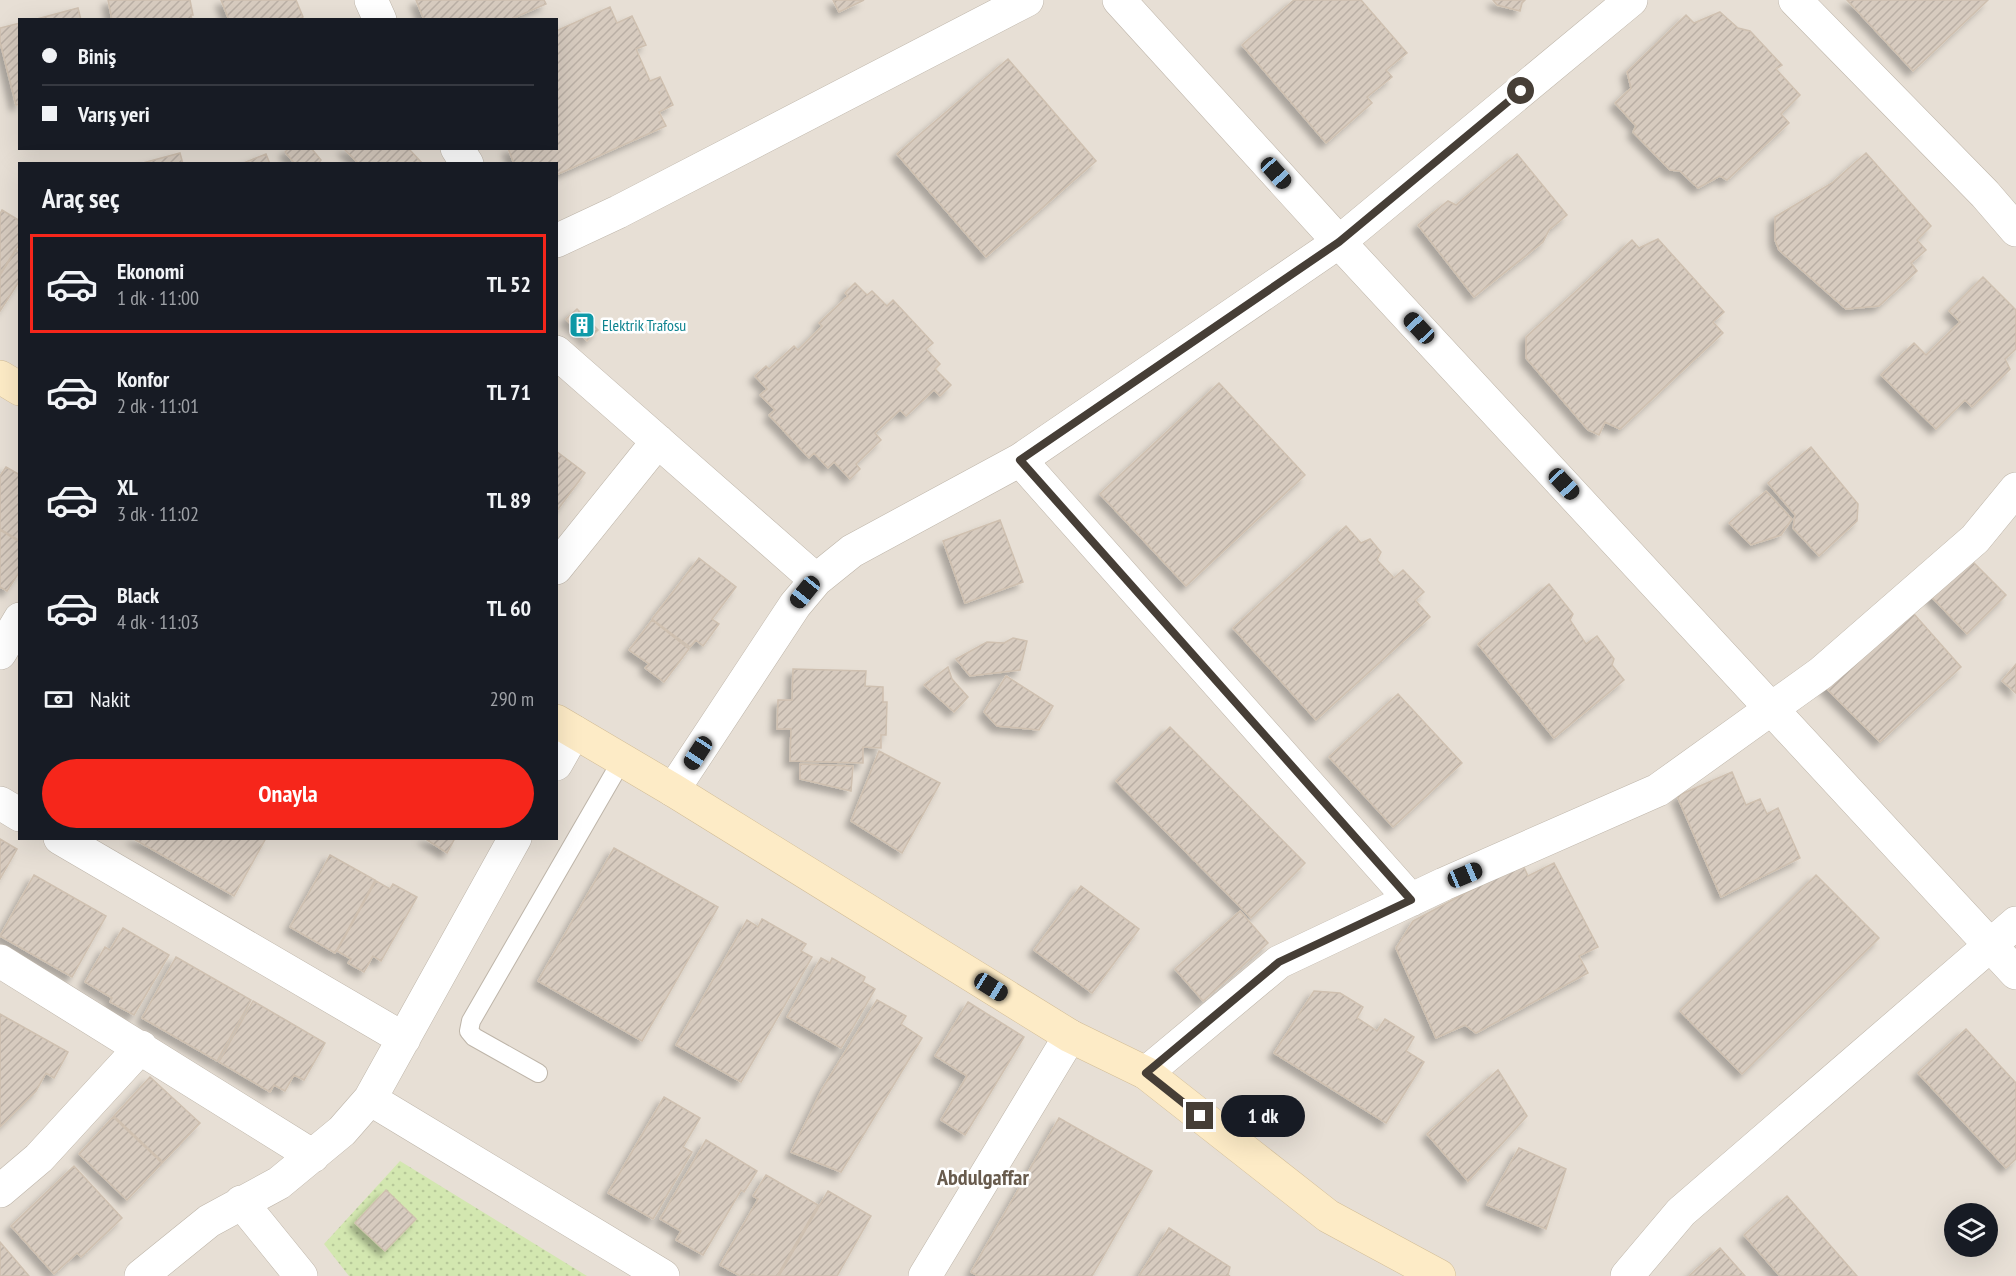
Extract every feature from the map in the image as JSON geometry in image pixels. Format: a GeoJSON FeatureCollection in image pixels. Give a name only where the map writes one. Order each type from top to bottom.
{"type":"FeatureCollection","features":[{"type":"Feature","properties":{"kind":"main road"},"geometry":{"type":"LineString","coordinates":[[0,377],[18,388]]}},
{"type":"Feature","properties":{"kind":"main road"},"geometry":{"type":"LineString","coordinates":[[566,727],[673,790],[1070,1036],[1146,1073],[1328,1216],[1439,1276]]}},
{"type":"Feature","properties":{"kind":"street"},"geometry":{"type":"LineString","coordinates":[[371,0],[379,18]]}},
{"type":"Feature","properties":{"kind":"street"},"geometry":{"type":"LineString","coordinates":[[558,240],[618,212],[1027,0]]}},
{"type":"Feature","properties":{"kind":"street"},"geometry":{"type":"LineString","coordinates":[[1119,0],[1339,242],[2016,973]]}},
{"type":"Feature","properties":{"kind":"street"},"geometry":{"type":"LineString","coordinates":[[673,790],[795,605],[816,580],[852,551],[1020,460],[1339,242],[1631,0]]}},
{"type":"Feature","properties":{"kind":"street"},"geometry":{"type":"LineString","coordinates":[[1795,0],[1985,194],[2016,230]]}},
{"type":"Feature","properties":{"kind":"street"},"geometry":{"type":"LineString","coordinates":[[558,354],[816,580]]}},
{"type":"Feature","properties":{"kind":"street"},"geometry":{"type":"LineString","coordinates":[[558,566],[658,441]]}},
{"type":"Feature","properties":{"kind":"street"},"geometry":{"type":"LineString","coordinates":[[1020,460],[1411,900]]}},
{"type":"Feature","properties":{"kind":"street"},"geometry":{"type":"LineString","coordinates":[[1146,1073],[1279,962],[1411,900],[1658,790],[1821,673],[1975,539],[2016,489]]}},
{"type":"Feature","properties":{"kind":"street"},"geometry":{"type":"LineString","coordinates":[[0,653],[18,622]]}},
{"type":"Feature","properties":{"kind":"street"},"geometry":{"type":"LineString","coordinates":[[558,757],[566,727]]}},
{"type":"Feature","properties":{"kind":"street"},"geometry":{"type":"LineString","coordinates":[[0,803],[18,814]]}},
{"type":"Feature","properties":{"kind":"street"},"geometry":{"type":"LineString","coordinates":[[63,840],[404,1039]]}},
{"type":"Feature","properties":{"kind":"street"},"geometry":{"type":"LineString","coordinates":[[141,1276],[209,1221],[241,1202],[279,1184],[342,1131],[370,1099],[514,840]]}},
{"type":"Feature","properties":{"kind":"street"},"geometry":{"type":"LineString","coordinates":[[1627,1276],[1681,1212],[2016,923]]}},
{"type":"Feature","properties":{"kind":"street"},"geometry":{"type":"LineString","coordinates":[[0,961],[313,1156]]}},
{"type":"Feature","properties":{"kind":"street"},"geometry":{"type":"LineString","coordinates":[[925,1276],[1070,1036]]}},
{"type":"Feature","properties":{"kind":"street"},"geometry":{"type":"LineString","coordinates":[[0,1191],[39,1158],[141,1047]]}},
{"type":"Feature","properties":{"kind":"street"},"geometry":{"type":"LineString","coordinates":[[370,1099],[663,1276]]}},
{"type":"Feature","properties":{"kind":"street"},"geometry":{"type":"LineString","coordinates":[[241,1202],[301,1276]]}},
{"type":"Feature","properties":{"kind":"lane"},"geometry":{"type":"LineString","coordinates":[[537,1072],[474,1037],[469,1031],[471,1021],[622,760]]}},
{"type":"Feature","properties":{"kind":"shaded area"},"geometry":{"type":"Polygon","coordinates":[[[0,0],[2016,0],[2016,1276],[0,1276],[0,0]]]}},
{"type":"Feature","properties":{"kind":"green space"},"geometry":{"type":"Polygon","coordinates":[[[400,1161],[587,1276],[349,1276],[324,1244],[400,1161]]]}},
{"type":"Feature","properties":{"kind":"building"},"geometry":{"type":"Polygon","coordinates":[[[108,0],[190,0],[193,15],[191,15],[192,18],[112,18],[108,0]]]}},
{"type":"Feature","properties":{"kind":"building"},"geometry":{"type":"Polygon","coordinates":[[[221,0],[296,0],[303,17],[301,18],[228,18],[221,0]]]}},
{"type":"Feature","properties":{"kind":"building"},"geometry":{"type":"Polygon","coordinates":[[[416,0],[544,0],[546,4],[514,18],[423,18],[416,0]]]}},
{"type":"Feature","properties":{"kind":"building"},"geometry":{"type":"Polygon","coordinates":[[[833,0],[864,0],[839,12],[833,0]]]}},
{"type":"Feature","properties":{"kind":"building"},"geometry":{"type":"Polygon","coordinates":[[[1294,0],[1361,0],[1407,53],[1386,70],[1392,77],[1367,97],[1372,103],[1326,143],[1242,45],[1294,0]]]}},
{"type":"Feature","properties":{"kind":"building"},"geometry":{"type":"Polygon","coordinates":[[[1493,0],[1525,0],[1520,11],[1497,5],[1493,0]]]}},
{"type":"Feature","properties":{"kind":"building"},"geometry":{"type":"Polygon","coordinates":[[[1847,0],[1988,0],[1913,71],[1847,0]]]}},
{"type":"Feature","properties":{"kind":"building"},"geometry":{"type":"Polygon","coordinates":[[[610,7],[617,23],[632,16],[646,45],[636,49],[650,81],[660,77],[673,105],[659,112],[666,126],[558,174],[558,162],[513,162],[509,150],[558,150],[558,30],[610,7]]]}},
{"type":"Feature","properties":{"kind":"building"},"geometry":{"type":"Polygon","coordinates":[[[78,8],[80,18],[40,18],[78,8]]]}},
{"type":"Feature","properties":{"kind":"building"},"geometry":{"type":"Polygon","coordinates":[[[1720,12],[1738,28],[1750,31],[1782,65],[1776,69],[1800,95],[1781,114],[1789,123],[1727,180],[1720,176],[1698,188],[1680,171],[1670,170],[1633,132],[1636,126],[1615,103],[1631,88],[1627,72],[1686,15],[1694,23],[1720,12]]]}},
{"type":"Feature","properties":{"kind":"building"},"geometry":{"type":"Polygon","coordinates":[[[18,24],[18,104],[16,105],[0,42],[0,28],[18,24]]]}},
{"type":"Feature","properties":{"kind":"building"},"geometry":{"type":"Polygon","coordinates":[[[1008,59],[1096,161],[986,257],[897,154],[1008,59]]]}},
{"type":"Feature","properties":{"kind":"building"},"geometry":{"type":"Polygon","coordinates":[[[287,150],[313,150],[321,160],[320,162],[293,162],[285,152],[287,150]]]}},
{"type":"Feature","properties":{"kind":"building"},"geometry":{"type":"Polygon","coordinates":[[[345,150],[410,150],[421,162],[357,162],[345,150]]]}},
{"type":"Feature","properties":{"kind":"building"},"geometry":{"type":"Polygon","coordinates":[[[180,153],[182,162],[146,162],[180,153]]]}},
{"type":"Feature","properties":{"kind":"building"},"geometry":{"type":"Polygon","coordinates":[[[1866,153],[1931,226],[1917,240],[1926,250],[1911,263],[1917,271],[1879,306],[1846,309],[1779,250],[1775,240],[1775,217],[1832,183],[1866,153]]]}},
{"type":"Feature","properties":{"kind":"building"},"geometry":{"type":"Polygon","coordinates":[[[266,154],[269,162],[246,162],[266,154]]]}},
{"type":"Feature","properties":{"kind":"building"},"geometry":{"type":"Polygon","coordinates":[[[1517,154],[1567,215],[1549,230],[1543,242],[1474,297],[1418,225],[1448,201],[1456,205],[1517,154]]]}},
{"type":"Feature","properties":{"kind":"building"},"geometry":{"type":"Polygon","coordinates":[[[2,210],[18,220],[18,246],[0,274],[0,214],[2,210]]]}},
{"type":"Feature","properties":{"kind":"building"},"geometry":{"type":"Polygon","coordinates":[[[1658,239],[1724,312],[1713,322],[1723,333],[1620,429],[1605,422],[1599,435],[1588,430],[1526,358],[1526,337],[1632,240],[1639,248],[1658,239]]]}},
{"type":"Feature","properties":{"kind":"building"},"geometry":{"type":"Polygon","coordinates":[[[16,250],[18,252],[18,283],[0,311],[0,275],[16,250]]]}},
{"type":"Feature","properties":{"kind":"building"},"geometry":{"type":"Polygon","coordinates":[[[1983,277],[2016,310],[2016,349],[2005,359],[2010,369],[1972,407],[1965,400],[1936,429],[1881,375],[1914,343],[1926,355],[1960,322],[1949,311],[1983,277]]]}},
{"type":"Feature","properties":{"kind":"building"},"geometry":{"type":"Polygon","coordinates":[[[855,283],[867,295],[872,291],[887,306],[893,300],[933,343],[926,349],[940,364],[935,369],[951,385],[940,396],[934,390],[906,416],[900,410],[875,433],[881,440],[856,464],[860,469],[850,479],[834,462],[828,468],[814,453],[809,458],[769,415],[775,410],[760,395],[767,389],[755,376],[766,366],[769,369],[794,346],[798,350],[822,326],[819,323],[848,296],[845,293],[855,283]]]}},
{"type":"Feature","properties":{"kind":"building","name":"Elektrik Trafosu"},"geometry":{"type":"Polygon","coordinates":[[[577,309],[598,330],[587,341],[566,319],[577,309]]]}},
{"type":"Feature","properties":{"kind":"building"},"geometry":{"type":"Polygon","coordinates":[[[1219,383],[1305,475],[1186,586],[1100,494],[1219,383]]]}},
{"type":"Feature","properties":{"kind":"building"},"geometry":{"type":"Polygon","coordinates":[[[1811,447],[1858,504],[1857,521],[1819,556],[1793,528],[1795,515],[1768,483],[1811,447]]]}},
{"type":"Feature","properties":{"kind":"building"},"geometry":{"type":"Polygon","coordinates":[[[558,453],[585,473],[558,509],[558,453]]]}},
{"type":"Feature","properties":{"kind":"building"},"geometry":{"type":"Polygon","coordinates":[[[6,467],[18,474],[18,540],[0,529],[0,476],[6,467]]]}},
{"type":"Feature","properties":{"kind":"building"},"geometry":{"type":"Polygon","coordinates":[[[1766,491],[1792,519],[1781,535],[1751,545],[1729,523],[1766,491]]]}},
{"type":"Feature","properties":{"kind":"building"},"geometry":{"type":"Polygon","coordinates":[[[1000,520],[1023,582],[965,603],[943,541],[1000,520]]]}},
{"type":"Feature","properties":{"kind":"building"},"geometry":{"type":"Polygon","coordinates":[[[1346,526],[1361,543],[1370,539],[1381,552],[1377,560],[1394,578],[1403,570],[1424,592],[1415,600],[1430,617],[1316,720],[1233,628],[1346,526]]]}},
{"type":"Feature","properties":{"kind":"building"},"geometry":{"type":"Polygon","coordinates":[[[0,530],[18,541],[18,574],[7,591],[0,587],[0,530]]]}},
{"type":"Feature","properties":{"kind":"building"},"geometry":{"type":"Polygon","coordinates":[[[1964,553],[2006,595],[1967,634],[1923,588],[1964,553]]]}},
{"type":"Feature","properties":{"kind":"building"},"geometry":{"type":"Polygon","coordinates":[[[699,558],[736,587],[712,619],[719,624],[703,646],[696,640],[690,647],[652,619],[699,558]]]}},
{"type":"Feature","properties":{"kind":"building"},"geometry":{"type":"Polygon","coordinates":[[[1549,584],[1573,614],[1570,620],[1586,644],[1597,636],[1614,659],[1612,665],[1624,680],[1554,738],[1478,644],[1549,584]]]}},
{"type":"Feature","properties":{"kind":"building"},"geometry":{"type":"Polygon","coordinates":[[[1906,605],[1961,667],[1880,742],[1819,681],[1906,605]]]}},
{"type":"Feature","properties":{"kind":"building"},"geometry":{"type":"Polygon","coordinates":[[[652,620],[689,649],[664,682],[645,668],[649,664],[629,650],[652,620]]]}},
{"type":"Feature","properties":{"kind":"building"},"geometry":{"type":"Polygon","coordinates":[[[1013,638],[1027,641],[1020,670],[970,676],[956,659],[987,642],[1004,643],[1013,638]]]}},
{"type":"Feature","properties":{"kind":"building"},"geometry":{"type":"Polygon","coordinates":[[[2016,664],[2016,693],[2002,681],[2016,664]]]}},
{"type":"Feature","properties":{"kind":"building"},"geometry":{"type":"Polygon","coordinates":[[[948,667],[952,679],[968,697],[954,712],[924,685],[948,667]]]}},
{"type":"Feature","properties":{"kind":"building"},"geometry":{"type":"Polygon","coordinates":[[[793,669],[866,671],[865,686],[883,687],[883,702],[887,702],[886,735],[881,735],[881,748],[863,747],[863,763],[790,761],[791,729],[777,729],[778,700],[792,700],[793,669]]]}},
{"type":"Feature","properties":{"kind":"building"},"geometry":{"type":"Polygon","coordinates":[[[1006,676],[1053,706],[1039,730],[997,726],[984,712],[1006,676]]]}},
{"type":"Feature","properties":{"kind":"building"},"geometry":{"type":"Polygon","coordinates":[[[1398,694],[1462,763],[1393,827],[1329,757],[1398,694]]]}},
{"type":"Feature","properties":{"kind":"building"},"geometry":{"type":"Polygon","coordinates":[[[1170,727],[1305,863],[1251,918],[1116,781],[1170,727]]]}},
{"type":"Feature","properties":{"kind":"building"},"geometry":{"type":"Polygon","coordinates":[[[879,751],[940,783],[902,853],[851,821],[879,751]]]}},
{"type":"Feature","properties":{"kind":"building"},"geometry":{"type":"Polygon","coordinates":[[[800,764],[853,766],[851,791],[800,779],[800,764]]]}},
{"type":"Feature","properties":{"kind":"building"},"geometry":{"type":"Polygon","coordinates":[[[1732,772],[1746,805],[1760,799],[1767,814],[1778,808],[1800,858],[1721,897],[1677,796],[1732,772]]]}},
{"type":"Feature","properties":{"kind":"building"},"geometry":{"type":"Polygon","coordinates":[[[0,839],[17,849],[0,879],[0,839]]]}},
{"type":"Feature","properties":{"kind":"building"},"geometry":{"type":"Polygon","coordinates":[[[136,840],[265,840],[234,896],[136,840]]]}},
{"type":"Feature","properties":{"kind":"building"},"geometry":{"type":"Polygon","coordinates":[[[427,840],[454,840],[447,853],[427,840]]]}},
{"type":"Feature","properties":{"kind":"building"},"geometry":{"type":"Polygon","coordinates":[[[614,848],[718,907],[642,1041],[538,981],[614,848]]]}},
{"type":"Feature","properties":{"kind":"building"},"geometry":{"type":"Polygon","coordinates":[[[330,855],[375,880],[335,953],[290,927],[330,855]]]}},
{"type":"Feature","properties":{"kind":"building"},"geometry":{"type":"Polygon","coordinates":[[[1522,863],[1528,876],[1554,863],[1598,947],[1579,956],[1588,973],[1476,1033],[1465,1025],[1436,1038],[1396,948],[1413,921],[1522,863]]]}},
{"type":"Feature","properties":{"kind":"building"},"geometry":{"type":"Polygon","coordinates":[[[34,875],[106,916],[72,977],[0,936],[34,875]]]}},
{"type":"Feature","properties":{"kind":"building"},"geometry":{"type":"Polygon","coordinates":[[[1816,875],[1879,938],[1742,1074],[1680,1011],[1816,875]]]}},
{"type":"Feature","properties":{"kind":"building"},"geometry":{"type":"Polygon","coordinates":[[[376,881],[390,889],[393,884],[417,897],[381,961],[373,956],[364,972],[348,963],[351,959],[337,951],[376,881]]]}},
{"type":"Feature","properties":{"kind":"building"},"geometry":{"type":"Polygon","coordinates":[[[1081,886],[1139,929],[1092,993],[1034,950],[1081,886]]]}},
{"type":"Feature","properties":{"kind":"building"},"geometry":{"type":"Polygon","coordinates":[[[1240,911],[1268,943],[1203,1001],[1175,969],[1240,911]]]}},
{"type":"Feature","properties":{"kind":"building"},"geometry":{"type":"Polygon","coordinates":[[[762,919],[806,944],[801,951],[812,957],[741,1082],[676,1045],[747,920],[758,927],[762,919]]]}},
{"type":"Feature","properties":{"kind":"building"},"geometry":{"type":"Polygon","coordinates":[[[123,928],[169,955],[134,1015],[110,1002],[112,998],[85,982],[105,947],[110,950],[123,928]]]}},
{"type":"Feature","properties":{"kind":"building"},"geometry":{"type":"Polygon","coordinates":[[[176,957],[251,1000],[217,1061],[142,1018],[176,957]]]}},
{"type":"Feature","properties":{"kind":"building"},"geometry":{"type":"Polygon","coordinates":[[[821,958],[830,963],[832,958],[865,977],[863,982],[875,989],[841,1048],[787,1017],[821,958]]]}},
{"type":"Feature","properties":{"kind":"building"},"geometry":{"type":"Polygon","coordinates":[[[1314,991],[1340,993],[1363,1007],[1357,1018],[1377,1031],[1385,1019],[1414,1037],[1406,1051],[1424,1062],[1386,1123],[1274,1053],[1314,991]]]}},
{"type":"Feature","properties":{"kind":"building"},"geometry":{"type":"Polygon","coordinates":[[[877,1000],[906,1016],[901,1024],[922,1038],[841,1172],[791,1152],[822,1089],[877,1000]]]}},
{"type":"Feature","properties":{"kind":"building"},"geometry":{"type":"Polygon","coordinates":[[[253,1001],[325,1043],[304,1080],[294,1075],[285,1091],[274,1085],[270,1092],[219,1062],[253,1001]]]}},
{"type":"Feature","properties":{"kind":"building"},"geometry":{"type":"Polygon","coordinates":[[[968,1002],[1024,1037],[965,1135],[941,1120],[967,1076],[935,1056],[968,1002]]]}},
{"type":"Feature","properties":{"kind":"building"},"geometry":{"type":"Polygon","coordinates":[[[0,1014],[68,1052],[54,1078],[46,1073],[36,1091],[0,1127],[0,1014]]]}},
{"type":"Feature","properties":{"kind":"building"},"geometry":{"type":"Polygon","coordinates":[[[1966,1029],[2016,1083],[2016,1159],[2006,1168],[1918,1073],[1966,1029]]]}},
{"type":"Feature","properties":{"kind":"building"},"geometry":{"type":"Polygon","coordinates":[[[1498,1070],[1527,1116],[1468,1181],[1427,1134],[1498,1070]]]}},
{"type":"Feature","properties":{"kind":"building"},"geometry":{"type":"Polygon","coordinates":[[[150,1077],[200,1123],[163,1162],[114,1116],[150,1077]]]}},
{"type":"Feature","properties":{"kind":"building"},"geometry":{"type":"Polygon","coordinates":[[[664,1097],[700,1118],[683,1147],[692,1152],[653,1219],[608,1193],[664,1097]]]}},
{"type":"Feature","properties":{"kind":"building"},"geometry":{"type":"Polygon","coordinates":[[[113,1117],[162,1163],[127,1200],[79,1154],[113,1117]]]}},
{"type":"Feature","properties":{"kind":"building"},"geometry":{"type":"Polygon","coordinates":[[[1059,1118],[1152,1171],[1092,1276],[978,1276],[971,1272],[1059,1118]]]}},
{"type":"Feature","properties":{"kind":"building"},"geometry":{"type":"Polygon","coordinates":[[[706,1140],[757,1171],[744,1192],[741,1190],[703,1255],[676,1240],[681,1231],[660,1219],[706,1140]]]}},
{"type":"Feature","properties":{"kind":"building"},"geometry":{"type":"Polygon","coordinates":[[[1519,1148],[1566,1169],[1546,1229],[1487,1205],[1519,1148]]]}},
{"type":"Feature","properties":{"kind":"building"},"geometry":{"type":"Polygon","coordinates":[[[74,1166],[122,1218],[81,1257],[77,1253],[54,1274],[11,1226],[74,1166]]]}},
{"type":"Feature","properties":{"kind":"building"},"geometry":{"type":"Polygon","coordinates":[[[766,1175],[818,1205],[777,1276],[752,1274],[751,1276],[740,1276],[720,1265],[758,1199],[753,1196],[766,1175]]]}},
{"type":"Feature","properties":{"kind":"building"},"geometry":{"type":"Polygon","coordinates":[[[386,1190],[416,1219],[385,1251],[355,1223],[386,1190]]]}},
{"type":"Feature","properties":{"kind":"building"},"geometry":{"type":"Polygon","coordinates":[[[828,1191],[871,1216],[837,1276],[779,1276],[828,1191]]]}},
{"type":"Feature","properties":{"kind":"building"},"geometry":{"type":"Polygon","coordinates":[[[1787,1196],[1857,1276],[1780,1276],[1744,1235],[1787,1196]]]}},
{"type":"Feature","properties":{"kind":"building"},"geometry":{"type":"Polygon","coordinates":[[[1169,1228],[1230,1267],[1228,1275],[1230,1276],[1139,1276],[1169,1228]]]}},
{"type":"Feature","properties":{"kind":"building"},"geometry":{"type":"Polygon","coordinates":[[[0,1242],[29,1276],[0,1276],[0,1242]]]}},
{"type":"Feature","properties":{"kind":"building"},"geometry":{"type":"Polygon","coordinates":[[[1720,1248],[1745,1276],[1689,1276],[1720,1248]]]}},
{"type":"Feature","properties":{"kind":"place","name":"Elektrik Trafosu"},"geometry":{"type":"Point","coordinates":[582,325]}},
{"type":"Feature","properties":{"kind":"district","name":"Abdulgaffar"},"geometry":{"type":"Point","coordinates":[983,1177]}},
{"type":"Feature","properties":{"kind":"route"},"geometry":{"type":"LineString","coordinates":[[1200,1116],[1146,1073],[1279,962],[1411,900],[1020,460],[1339,242],[1521,91]]}}]}
